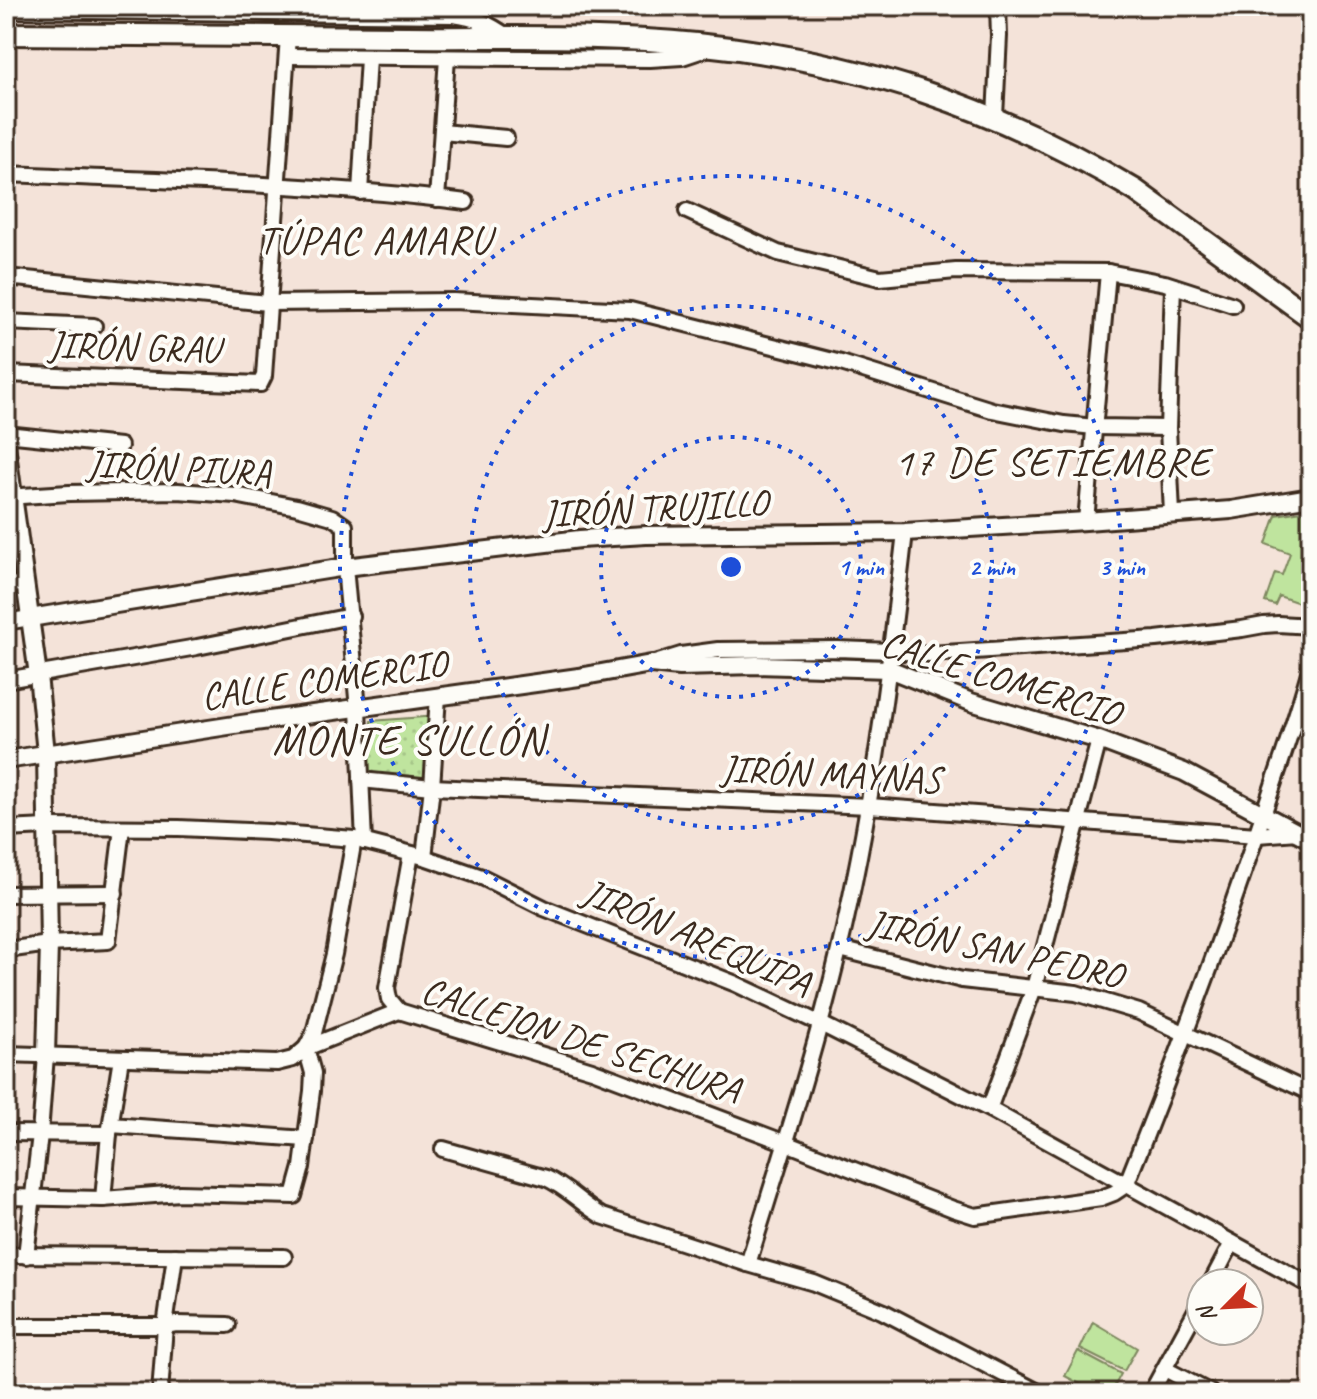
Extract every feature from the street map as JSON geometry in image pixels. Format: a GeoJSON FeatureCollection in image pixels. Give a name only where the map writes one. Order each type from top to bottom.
{"type":"FeatureCollection","features":[{"type":"Feature","properties":{"kind":"main road"},"geometry":{"type":"LineString","coordinates":[[7,36],[243,36],[288,46],[510,38],[631,40],[716,46],[847,69],[927,92],[995,117],[1050,143],[1135,190],[1311,318]]}},
{"type":"Feature","properties":{"kind":"street"},"geometry":{"type":"LineString","coordinates":[[995,117],[998,6]]}},
{"type":"Feature","properties":{"kind":"street"},"geometry":{"type":"LineString","coordinates":[[243,36],[246,9]]}},
{"type":"Feature","properties":{"kind":"street"},"geometry":{"type":"LineString","coordinates":[[6,10],[453,10],[488,23],[510,38]]}},
{"type":"Feature","properties":{"kind":"street"},"geometry":{"type":"LineString","coordinates":[[268,303],[288,46],[368,58],[650,59],[682,57],[716,46]]}},
{"type":"Feature","properties":{"kind":"street"},"geometry":{"type":"LineString","coordinates":[[360,192],[368,58]]}},
{"type":"Feature","properties":{"kind":"street"},"geometry":{"type":"LineString","coordinates":[[437,199],[447,58]]}},
{"type":"Feature","properties":{"kind":"street"},"geometry":{"type":"LineString","coordinates":[[442,132],[506,138]]}},
{"type":"Feature","properties":{"kind":"street"},"geometry":{"type":"LineString","coordinates":[[6,174],[360,192],[466,202]]}},
{"type":"Feature","properties":{"kind":"street"},"geometry":{"type":"LineString","coordinates":[[687,211],[778,253],[880,278],[937,271],[1108,272],[1173,286],[1233,305]]}},
{"type":"Feature","properties":{"kind":"street"},"geometry":{"type":"LineString","coordinates":[[1086,521],[1108,272]]}},
{"type":"Feature","properties":{"kind":"street"},"geometry":{"type":"LineString","coordinates":[[6,277],[268,303],[453,301],[630,310],[841,363],[992,410],[1064,424],[1168,428]]}},
{"type":"Feature","properties":{"kind":"street"},"geometry":{"type":"LineString","coordinates":[[1172,514],[1168,428],[1173,286]]}},
{"type":"Feature","properties":{"kind":"street","name":"JIRÓN GRAU"},"geometry":{"type":"LineString","coordinates":[[6,374],[260,384],[264,376],[268,303]]}},
{"type":"Feature","properties":{"kind":"street"},"geometry":{"type":"LineString","coordinates":[[6,322],[94,326]]}},
{"type":"Feature","properties":{"kind":"street"},"geometry":{"type":"LineString","coordinates":[[6,434],[120,446]]}},
{"type":"Feature","properties":{"kind":"street"},"geometry":{"type":"LineString","coordinates":[[6,445],[10,497],[30,618],[46,753],[49,944],[46,1055],[26,1256]]}},
{"type":"Feature","properties":{"kind":"street","name":"JIRÓN PIURA"},"geometry":{"type":"LineString","coordinates":[[10,497],[178,491],[235,495],[332,517],[345,526],[345,567]]}},
{"type":"Feature","properties":{"kind":"street","name":"JIRÓN TRUJILLO"},"geometry":{"type":"LineString","coordinates":[[6,622],[345,567],[607,537],[905,532],[1231,510],[1311,497]]}},
{"type":"Feature","properties":{"kind":"street"},"geometry":{"type":"LineString","coordinates":[[748,1264],[821,1024],[840,949],[869,806],[905,532]]}},
{"type":"Feature","properties":{"kind":"street"},"geometry":{"type":"LineString","coordinates":[[6,1197],[103,1199],[180,1193],[294,1196],[302,1167],[313,1073],[306,1048],[314,1033],[359,840],[361,780],[358,709],[345,567]]}},
{"type":"Feature","properties":{"kind":"street"},"geometry":{"type":"LineString","coordinates":[[6,586],[24,583]]}},
{"type":"Feature","properties":{"kind":"street"},"geometry":{"type":"LineString","coordinates":[[6,680],[351,616]]}},
{"type":"Feature","properties":{"kind":"street","name":"CALLE COMERCIO"},"geometry":{"type":"LineString","coordinates":[[6,760],[579,677],[718,650],[930,654],[1156,639],[1264,625],[1311,626]]}},
{"type":"Feature","properties":{"kind":"street","name":"CALLE COMERCIO"},"geometry":{"type":"LineString","coordinates":[[651,664],[679,667],[757,665],[889,669],[971,702],[1099,740],[1184,772],[1306,835]]}},
{"type":"Feature","properties":{"kind":"street"},"geometry":{"type":"LineString","coordinates":[[1126,1185],[1186,1035],[1307,698],[1311,665]]}},
{"type":"Feature","properties":{"kind":"street"},"geometry":{"type":"LineString","coordinates":[[399,1011],[389,999],[387,988],[432,787],[438,696]]}},
{"type":"Feature","properties":{"kind":"street"},"geometry":{"type":"LineString","coordinates":[[989,1109],[1034,988],[1099,740]]}},
{"type":"Feature","properties":{"kind":"street","name":"JIRÓN MAYNAS"},"geometry":{"type":"LineString","coordinates":[[361,780],[432,787],[869,806],[1257,835],[1306,835]]}},
{"type":"Feature","properties":{"kind":"street","name":"JIRÓN AREQUIPA"},"geometry":{"type":"LineString","coordinates":[[6,829],[47,827],[268,832],[359,840],[482,877],[544,908],[736,984],[821,1024],[989,1109],[1311,1286]]}},
{"type":"Feature","properties":{"kind":"street"},"geometry":{"type":"LineString","coordinates":[[6,950],[108,941],[122,828]]}},
{"type":"Feature","properties":{"kind":"street"},"geometry":{"type":"LineString","coordinates":[[6,894],[115,893]]}},
{"type":"Feature","properties":{"kind":"street","name":"JIRÓN SAN PEDRO"},"geometry":{"type":"LineString","coordinates":[[840,949],[962,980],[1076,993],[1139,1012],[1311,1093]]}},
{"type":"Feature","properties":{"kind":"street","name":"CALLEJON DE SECHURA"},"geometry":{"type":"LineString","coordinates":[[6,1054],[277,1063],[293,1059],[306,1048],[399,1011],[592,1070],[975,1216],[1101,1198],[1126,1185]]}},
{"type":"Feature","properties":{"kind":"street"},"geometry":{"type":"LineString","coordinates":[[103,1199],[121,1058]]}},
{"type":"Feature","properties":{"kind":"street"},"geometry":{"type":"LineString","coordinates":[[6,1133],[110,1130],[306,1139]]}},
{"type":"Feature","properties":{"kind":"street"},"geometry":{"type":"LineString","coordinates":[[443,1149],[546,1178],[560,1184],[602,1216],[814,1283],[882,1311],[1040,1393]]}},
{"type":"Feature","properties":{"kind":"street"},"geometry":{"type":"LineString","coordinates":[[1219,1267],[1232,1243]]}},
{"type":"Feature","properties":{"kind":"street"},"geometry":{"type":"LineString","coordinates":[[6,1255],[284,1257]]}},
{"type":"Feature","properties":{"kind":"street"},"geometry":{"type":"LineString","coordinates":[[160,1393],[175,1256]]}},
{"type":"Feature","properties":{"kind":"street"},"geometry":{"type":"LineString","coordinates":[[6,1326],[228,1325]]}},
{"type":"Feature","properties":{"kind":"street"},"geometry":{"type":"LineString","coordinates":[[1151,1393],[1185,1331]]}},
{"type":"Feature","properties":{"kind":"street"},"geometry":{"type":"LineString","coordinates":[[1165,1369],[1211,1393]]}},
{"type":"Feature","properties":{"kind":"green space"},"geometry":{"type":"Polygon","coordinates":[[[1311,512],[1311,607],[1279,596],[1275,605],[1265,602],[1275,573],[1282,575],[1290,553],[1266,544],[1276,515],[1311,512]]]}},
{"type":"Feature","properties":{"kind":"green space"},"geometry":{"type":"Polygon","coordinates":[[[429,717],[426,777],[372,774],[368,770],[371,721],[429,717]]]}},
{"type":"Feature","properties":{"kind":"green space"},"geometry":{"type":"Polygon","coordinates":[[[1093,1322],[1137,1348],[1124,1371],[1080,1349],[1093,1322]]]}},
{"type":"Feature","properties":{"kind":"green space"},"geometry":{"type":"Polygon","coordinates":[[[1078,1351],[1121,1374],[1111,1393],[1097,1393],[1065,1376],[1078,1351]]]}},
{"type":"Feature","properties":{"kind":"district","name":"TÚPAC AMARU"},"geometry":{"type":"Point","coordinates":[375,240]}},
{"type":"Feature","properties":{"kind":"district","name":"17 DE SETIEMBRE"},"geometry":{"type":"Point","coordinates":[1053,462]}},
{"type":"Feature","properties":{"kind":"district","name":"MONTE SULLÓN"},"geometry":{"type":"Point","coordinates":[409,740]}}]}
